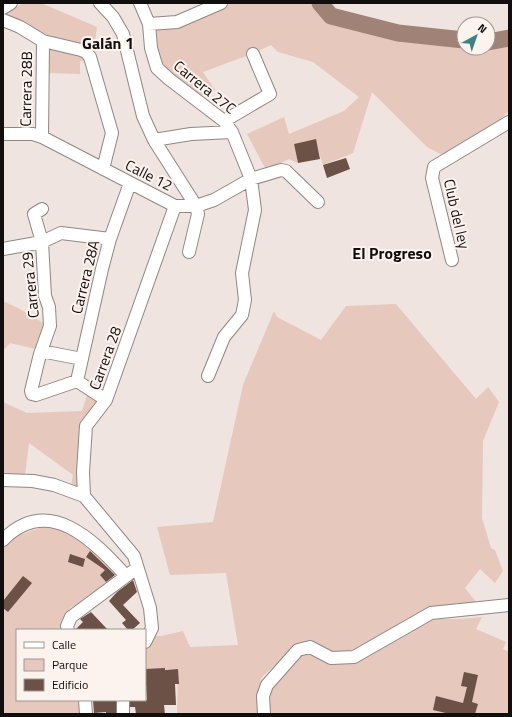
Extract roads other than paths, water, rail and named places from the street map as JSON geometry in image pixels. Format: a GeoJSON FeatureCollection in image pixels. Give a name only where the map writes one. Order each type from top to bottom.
{"type":"FeatureCollection","features":[{"type":"Feature","properties":{"kind":"street"},"geometry":{"type":"LineString","coordinates":[[3,8],[11,3]]}},
{"type":"Feature","properties":{"kind":"street"},"geometry":{"type":"LineString","coordinates":[[100,3],[113,17],[123,34],[143,116],[154,140],[196,206],[198,214],[189,252]]}},
{"type":"Feature","properties":{"kind":"street","name":"Carrera 27C"},"geometry":{"type":"LineString","coordinates":[[140,3],[149,24],[151,48],[157,68],[168,79],[224,121],[232,132],[251,179],[255,210],[242,273],[245,300],[244,308],[242,315],[224,337],[208,376]]}},
{"type":"Feature","properties":{"kind":"street"},"geometry":{"type":"LineString","coordinates":[[149,24],[177,22],[194,8],[221,3]]}},
{"type":"Feature","properties":{"kind":"street"},"geometry":{"type":"LineString","coordinates":[[3,20],[20,27],[43,41],[86,52],[90,57],[112,133],[103,169]]}},
{"type":"Feature","properties":{"kind":"street","name":"Carrera 28B"},"geometry":{"type":"LineString","coordinates":[[42,137],[43,41]]}},
{"type":"Feature","properties":{"kind":"street"},"geometry":{"type":"LineString","coordinates":[[224,121],[270,94],[253,54]]}},
{"type":"Feature","properties":{"kind":"street","name":"Club del ley"},"geometry":{"type":"LineString","coordinates":[[452,260],[432,178],[434,167],[509,122]]}},
{"type":"Feature","properties":{"kind":"street"},"geometry":{"type":"LineString","coordinates":[[154,140],[191,134],[232,132]]}},
{"type":"Feature","properties":{"kind":"street","name":"Calle 12"},"geometry":{"type":"LineString","coordinates":[[3,134],[33,134],[42,137],[175,206],[196,206],[214,200],[251,179],[281,170],[286,171],[318,202]]}},
{"type":"Feature","properties":{"kind":"street","name":"Carrera 28A"},"geometry":{"type":"LineString","coordinates":[[77,381],[110,239],[130,183]]}},
{"type":"Feature","properties":{"kind":"street","name":"Carrera 28"},"geometry":{"type":"LineString","coordinates":[[84,496],[82,485],[86,426],[106,400],[175,206]]}},
{"type":"Feature","properties":{"kind":"street","name":"Carrera 29"},"geometry":{"type":"LineString","coordinates":[[42,209],[34,213],[42,242],[45,296],[49,307],[50,326],[41,351],[31,391],[32,394],[36,395],[77,381]]}},
{"type":"Feature","properties":{"kind":"street"},"geometry":{"type":"LineString","coordinates":[[3,249],[42,242],[61,233],[110,239]]}},
{"type":"Feature","properties":{"kind":"street"},"geometry":{"type":"LineString","coordinates":[[41,351],[82,360]]}},
{"type":"Feature","properties":{"kind":"street"},"geometry":{"type":"LineString","coordinates":[[77,381],[106,400]]}},
{"type":"Feature","properties":{"kind":"street"},"geometry":{"type":"LineString","coordinates":[[3,480],[54,485],[84,496],[134,556],[151,615],[152,628],[146,640]]}},
{"type":"Feature","properties":{"kind":"street"},"geometry":{"type":"LineString","coordinates":[[3,540],[11,532],[30,524],[50,520],[76,530],[94,543],[109,556],[126,576]]}},
{"type":"Feature","properties":{"kind":"street"},"geometry":{"type":"LineString","coordinates":[[68,629],[67,626],[71,617],[137,568]]}},
{"type":"Feature","properties":{"kind":"street"},"geometry":{"type":"LineString","coordinates":[[264,714],[263,696],[267,685],[298,650],[310,647],[331,658],[354,657],[431,613],[509,605]]}},
{"type":"Feature","properties":{"kind":"street"},"geometry":{"type":"LineString","coordinates":[[85,701],[86,714]]}},
{"type":"Feature","properties":{"kind":"street"},"geometry":{"type":"LineString","coordinates":[[123,701],[123,714]]}},
{"type":"Feature","properties":{"kind":"waterway"},"geometry":{"type":"LineString","coordinates":[[320,3],[331,16],[398,33],[456,39]]}},
{"type":"Feature","properties":{"kind":"waterway"},"geometry":{"type":"LineString","coordinates":[[496,40],[509,38]]}},
{"type":"Feature","properties":{"kind":"district","name":"Galán 1"},"geometry":{"type":"Point","coordinates":[108,43]}},
{"type":"Feature","properties":{"kind":"district","name":"El Progreso"},"geometry":{"type":"Point","coordinates":[392,253]}}]}
